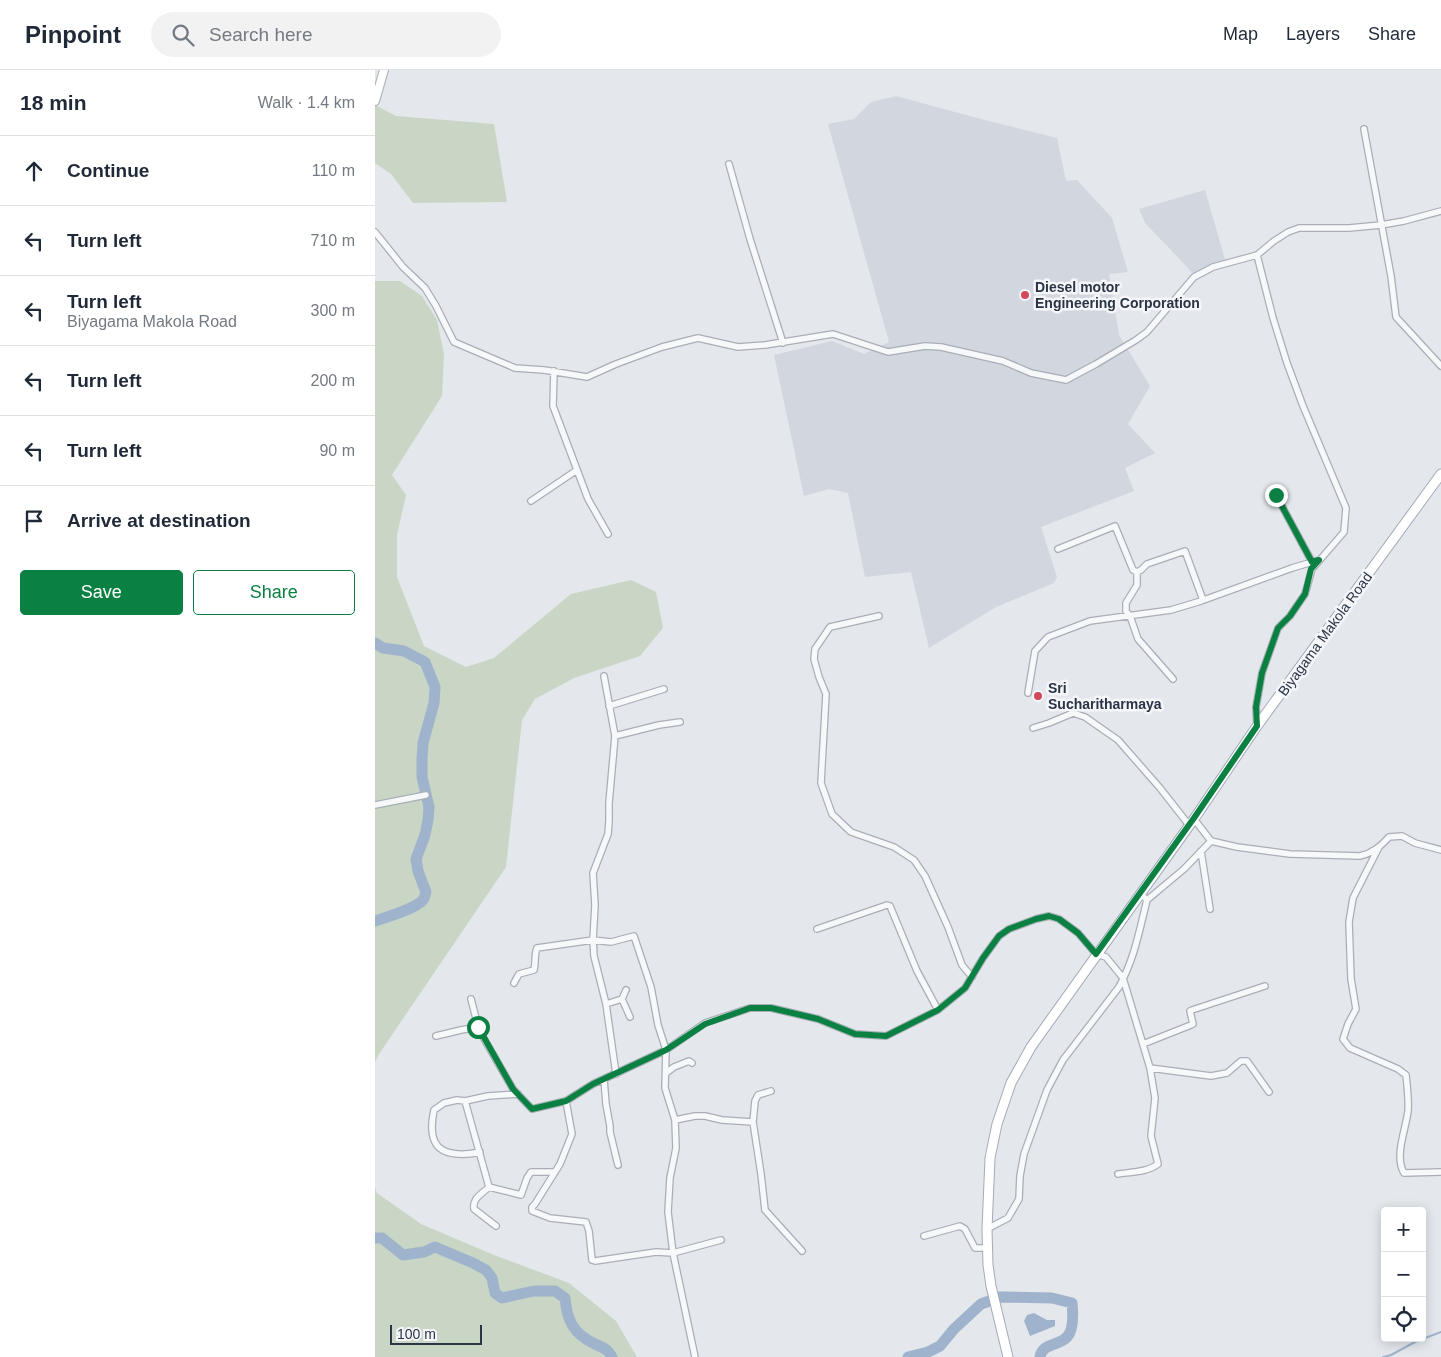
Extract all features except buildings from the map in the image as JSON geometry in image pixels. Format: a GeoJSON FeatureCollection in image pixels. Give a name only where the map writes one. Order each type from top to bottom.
{"type":"FeatureCollection","features":[{"type":"Feature","properties":{"kind":"main road","name":"Biyagama Makola Road"},"geometry":{"type":"LineString","coordinates":[[1008,1357],[991,1286],[987,1229],[991,1158],[997,1124],[1011,1083],[1031,1048],[1096,954],[1257,726],[1441,474]]}},
{"type":"Feature","properties":{"kind":"street"},"geometry":{"type":"LineString","coordinates":[[375,100],[384,70]]}},
{"type":"Feature","properties":{"kind":"street"},"geometry":{"type":"LineString","coordinates":[[1365,129],[1391,276],[1396,317],[1441,366]]}},
{"type":"Feature","properties":{"kind":"street"},"geometry":{"type":"LineString","coordinates":[[729,164],[783,343]]}},
{"type":"Feature","properties":{"kind":"street"},"geometry":{"type":"LineString","coordinates":[[375,232],[403,267],[425,288],[454,342],[515,368],[554,371],[587,377],[663,347],[698,338],[738,347],[783,343],[833,334],[888,352],[925,346],[941,346],[1003,361],[1031,373],[1066,380],[1117,352],[1147,332],[1194,277],[1213,267],[1257,255],[1288,232],[1299,228],[1349,228],[1381,225],[1441,211]]}},
{"type":"Feature","properties":{"kind":"street"},"geometry":{"type":"LineString","coordinates":[[1257,255],[1287,363],[1310,424],[1346,508],[1344,532],[1311,569],[1305,594],[1290,616],[1278,628],[1262,673],[1256,707],[1257,726]]}},
{"type":"Feature","properties":{"kind":"street"},"geometry":{"type":"LineString","coordinates":[[554,371],[553,406],[588,499],[608,534]]}},
{"type":"Feature","properties":{"kind":"street"},"geometry":{"type":"LineString","coordinates":[[531,501],[577,470]]}},
{"type":"Feature","properties":{"kind":"street"},"geometry":{"type":"LineString","coordinates":[[1276,495],[1312,562]]}},
{"type":"Feature","properties":{"kind":"street"},"geometry":{"type":"LineString","coordinates":[[1058,549],[1115,526],[1133,570],[1137,572]]}},
{"type":"Feature","properties":{"kind":"street"},"geometry":{"type":"LineString","coordinates":[[1137,572],[1147,564],[1185,552],[1203,600]]}},
{"type":"Feature","properties":{"kind":"street"},"geometry":{"type":"LineString","coordinates":[[1029,693],[1035,651],[1048,637],[1090,621],[1171,610],[1319,560]]}},
{"type":"Feature","properties":{"kind":"street"},"geometry":{"type":"LineString","coordinates":[[1137,572],[1137,585],[1126,603],[1126,611],[1130,616],[1138,640],[1173,679]]}},
{"type":"Feature","properties":{"kind":"street"},"geometry":{"type":"LineString","coordinates":[[879,616],[830,627],[815,649],[813,659],[826,694],[821,783],[832,814],[851,832],[894,847],[914,860],[925,876],[962,964],[972,977]]}},
{"type":"Feature","properties":{"kind":"street"},"geometry":{"type":"LineString","coordinates":[[604,676],[615,736],[608,834],[593,873],[595,905],[593,940],[594,956],[606,1004],[616,1074]]}},
{"type":"Feature","properties":{"kind":"street"},"geometry":{"type":"LineString","coordinates":[[609,706],[664,689]]}},
{"type":"Feature","properties":{"kind":"street"},"geometry":{"type":"LineString","coordinates":[[1033,728],[1073,713],[1085,717],[1118,740],[1191,822],[1211,840],[1237,847],[1290,854],[1360,856],[1370,854],[1389,837],[1403,836],[1415,843],[1441,850]]}},
{"type":"Feature","properties":{"kind":"street"},"geometry":{"type":"LineString","coordinates":[[615,736],[680,722]]}},
{"type":"Feature","properties":{"kind":"street"},"geometry":{"type":"LineString","coordinates":[[375,805],[426,795]]}},
{"type":"Feature","properties":{"kind":"street"},"geometry":{"type":"LineString","coordinates":[[987,1229],[1008,1218],[1019,1199],[1020,1176],[1025,1154],[1047,1090],[1063,1060],[1119,987],[1134,953],[1147,900],[1184,869],[1211,840]]}},
{"type":"Feature","properties":{"kind":"street"},"geometry":{"type":"LineString","coordinates":[[1379,847],[1353,898],[1349,922],[1351,979],[1356,1009],[1343,1039],[1350,1048],[1398,1068],[1406,1075],[1408,1110],[1400,1166],[1404,1173],[1441,1172]]}},
{"type":"Feature","properties":{"kind":"street"},"geometry":{"type":"LineString","coordinates":[[1201,851],[1210,908]]}},
{"type":"Feature","properties":{"kind":"street"},"geometry":{"type":"LineString","coordinates":[[1140,893],[1147,900]]}},
{"type":"Feature","properties":{"kind":"street"},"geometry":{"type":"LineString","coordinates":[[817,929],[891,906],[917,971],[938,1010]]}},
{"type":"Feature","properties":{"kind":"street"},"geometry":{"type":"LineString","coordinates":[[471,999],[478,1027],[513,1089],[532,1109],[566,1101],[593,1084],[666,1050],[705,1024],[750,1008],[771,1008],[818,1019],[855,1034],[886,1036],[938,1010],[965,988],[999,936],[1009,929],[1049,916],[1059,919],[1078,933],[1096,954],[1106,957],[1123,978],[1150,1068],[1155,1098],[1151,1136],[1158,1164],[1148,1169],[1118,1174]]}},
{"type":"Feature","properties":{"kind":"street"},"geometry":{"type":"LineString","coordinates":[[514,983],[519,974],[534,970],[537,948],[593,940],[611,942],[634,936],[651,987],[658,1025],[666,1050],[665,1088],[675,1120],[676,1148],[670,1178],[668,1212],[673,1253],[695,1357]]}},
{"type":"Feature","properties":{"kind":"street"},"geometry":{"type":"LineString","coordinates":[[1143,1044],[1193,1024],[1190,1011],[1192,1010],[1265,986]]}},
{"type":"Feature","properties":{"kind":"street"},"geometry":{"type":"LineString","coordinates":[[626,990],[622,999],[630,1017]]}},
{"type":"Feature","properties":{"kind":"street"},"geometry":{"type":"LineString","coordinates":[[606,1004],[622,999]]}},
{"type":"Feature","properties":{"kind":"street"},"geometry":{"type":"LineString","coordinates":[[436,1036],[478,1027]]}},
{"type":"Feature","properties":{"kind":"street"},"geometry":{"type":"LineString","coordinates":[[1150,1068],[1211,1076],[1227,1073],[1244,1060],[1247,1061],[1269,1092]]}},
{"type":"Feature","properties":{"kind":"street"},"geometry":{"type":"LineString","coordinates":[[665,1073],[689,1061],[692,1063]]}},
{"type":"Feature","properties":{"kind":"street"},"geometry":{"type":"LineString","coordinates":[[604,1079],[610,1126],[609,1132],[618,1165]]}},
{"type":"Feature","properties":{"kind":"street"},"geometry":{"type":"LineString","coordinates":[[771,1091],[757,1095],[753,1122],[765,1210],[802,1251]]}},
{"type":"Feature","properties":{"kind":"street"},"geometry":{"type":"LineString","coordinates":[[479,1152],[456,1154],[443,1150],[435,1143],[432,1125],[434,1110],[444,1103],[457,1100],[518,1094]]}},
{"type":"Feature","properties":{"kind":"street"},"geometry":{"type":"LineString","coordinates":[[465,1100],[489,1187]]}},
{"type":"Feature","properties":{"kind":"street"},"geometry":{"type":"LineString","coordinates":[[566,1101],[572,1134],[560,1164],[532,1207],[532,1211],[550,1218],[585,1222],[589,1231],[592,1260],[656,1252],[673,1253],[721,1240]]}},
{"type":"Feature","properties":{"kind":"street"},"geometry":{"type":"LineString","coordinates":[[675,1120],[705,1116],[722,1120],[753,1122]]}},
{"type":"Feature","properties":{"kind":"street"},"geometry":{"type":"LineString","coordinates":[[489,1187],[521,1195],[531,1172],[555,1172]]}},
{"type":"Feature","properties":{"kind":"street"},"geometry":{"type":"LineString","coordinates":[[489,1187],[473,1204],[474,1209],[496,1226]]}},
{"type":"Feature","properties":{"kind":"street"},"geometry":{"type":"LineString","coordinates":[[924,1236],[960,1226],[965,1229],[975,1248],[987,1248]]}},
{"type":"Feature","properties":{"kind":"shaded area"},"geometry":{"type":"Polygon","coordinates":[[[896,96],[1057,138],[1066,181],[1077,180],[1112,218],[1128,272],[1109,274],[1119,335],[1150,386],[1128,424],[1155,453],[1125,468],[1134,491],[1041,527],[1057,577],[1054,583],[996,607],[929,648],[911,572],[865,577],[848,493],[829,489],[804,496],[774,355],[832,341],[864,354],[889,342],[828,124],[854,119],[871,102],[896,96]]]}},
{"type":"Feature","properties":{"kind":"shaded area"},"geometry":{"type":"Polygon","coordinates":[[[1205,190],[1226,263],[1194,276],[1145,223],[1139,209],[1205,190]]]}},
{"type":"Feature","properties":{"kind":"green space"},"geometry":{"type":"Polygon","coordinates":[[[375,105],[396,116],[494,124],[507,202],[413,203],[391,174],[375,163],[375,105]]]}},
{"type":"Feature","properties":{"kind":"green space"},"geometry":{"type":"Polygon","coordinates":[[[375,281],[400,281],[422,296],[437,320],[444,354],[442,396],[392,475],[406,495],[397,535],[397,577],[424,646],[466,667],[494,658],[571,594],[631,580],[656,592],[663,628],[640,656],[574,678],[535,699],[522,720],[506,867],[375,1062],[375,281]]]}},
{"type":"Feature","properties":{"kind":"green space"},"geometry":{"type":"Polygon","coordinates":[[[375,1187],[377,1193],[421,1224],[494,1255],[569,1283],[616,1321],[637,1357],[375,1357],[375,1187]]]}},
{"type":"Feature","properties":{"kind":"water"},"geometry":{"type":"Polygon","coordinates":[[[1034,1313],[1047,1320],[1055,1320],[1055,1326],[1030,1336],[1024,1321],[1027,1315],[1034,1313]]]}},
{"type":"Feature","properties":{"kind":"waterway"},"geometry":{"type":"LineString","coordinates":[[375,643],[383,648],[404,651],[425,662],[435,687],[434,703],[423,743],[422,759],[422,777],[429,807],[428,820],[425,835],[416,859],[418,871],[426,892],[425,897],[414,907],[375,921]]}},
{"type":"Feature","properties":{"kind":"waterway"},"geometry":{"type":"LineString","coordinates":[[375,1238],[382,1238],[403,1255],[424,1252],[435,1247],[473,1263],[486,1270],[492,1278],[495,1293],[502,1298],[534,1291],[555,1291],[565,1298],[569,1319],[580,1335],[606,1350],[612,1357]]}},
{"type":"Feature","properties":{"kind":"waterway"},"geometry":{"type":"LineString","coordinates":[[908,1357],[928,1352],[940,1346],[954,1329],[981,1304],[1000,1297],[1052,1298],[1072,1303],[1073,1321],[1069,1334],[1064,1340],[1044,1349],[1040,1357]]}},
{"type":"Feature","properties":{"kind":"waterway"},"geometry":{"type":"LineString","coordinates":[[1383,1357],[1441,1332]]}},
{"type":"Feature","properties":{"kind":"place","name":"Diesel motor Engineering Corporation"},"geometry":{"type":"Point","coordinates":[1025,295]}},
{"type":"Feature","properties":{"kind":"place","name":"Sri Sucharitharmaya"},"geometry":{"type":"Point","coordinates":[1038,696]}},
{"type":"Feature","properties":{"kind":"route"},"geometry":{"type":"LineString","coordinates":[[478,1027],[513,1089],[532,1109],[566,1101],[593,1084],[666,1050],[705,1024],[750,1008],[771,1008],[818,1019],[855,1034],[886,1036],[938,1010],[965,988],[999,936],[1009,929],[1036,919],[1049,916],[1059,919],[1078,933],[1096,954],[1194,818],[1257,726],[1256,707],[1262,673],[1278,628],[1290,616],[1305,594],[1311,569],[1319,560],[1312,562],[1276,495]]}}]}
